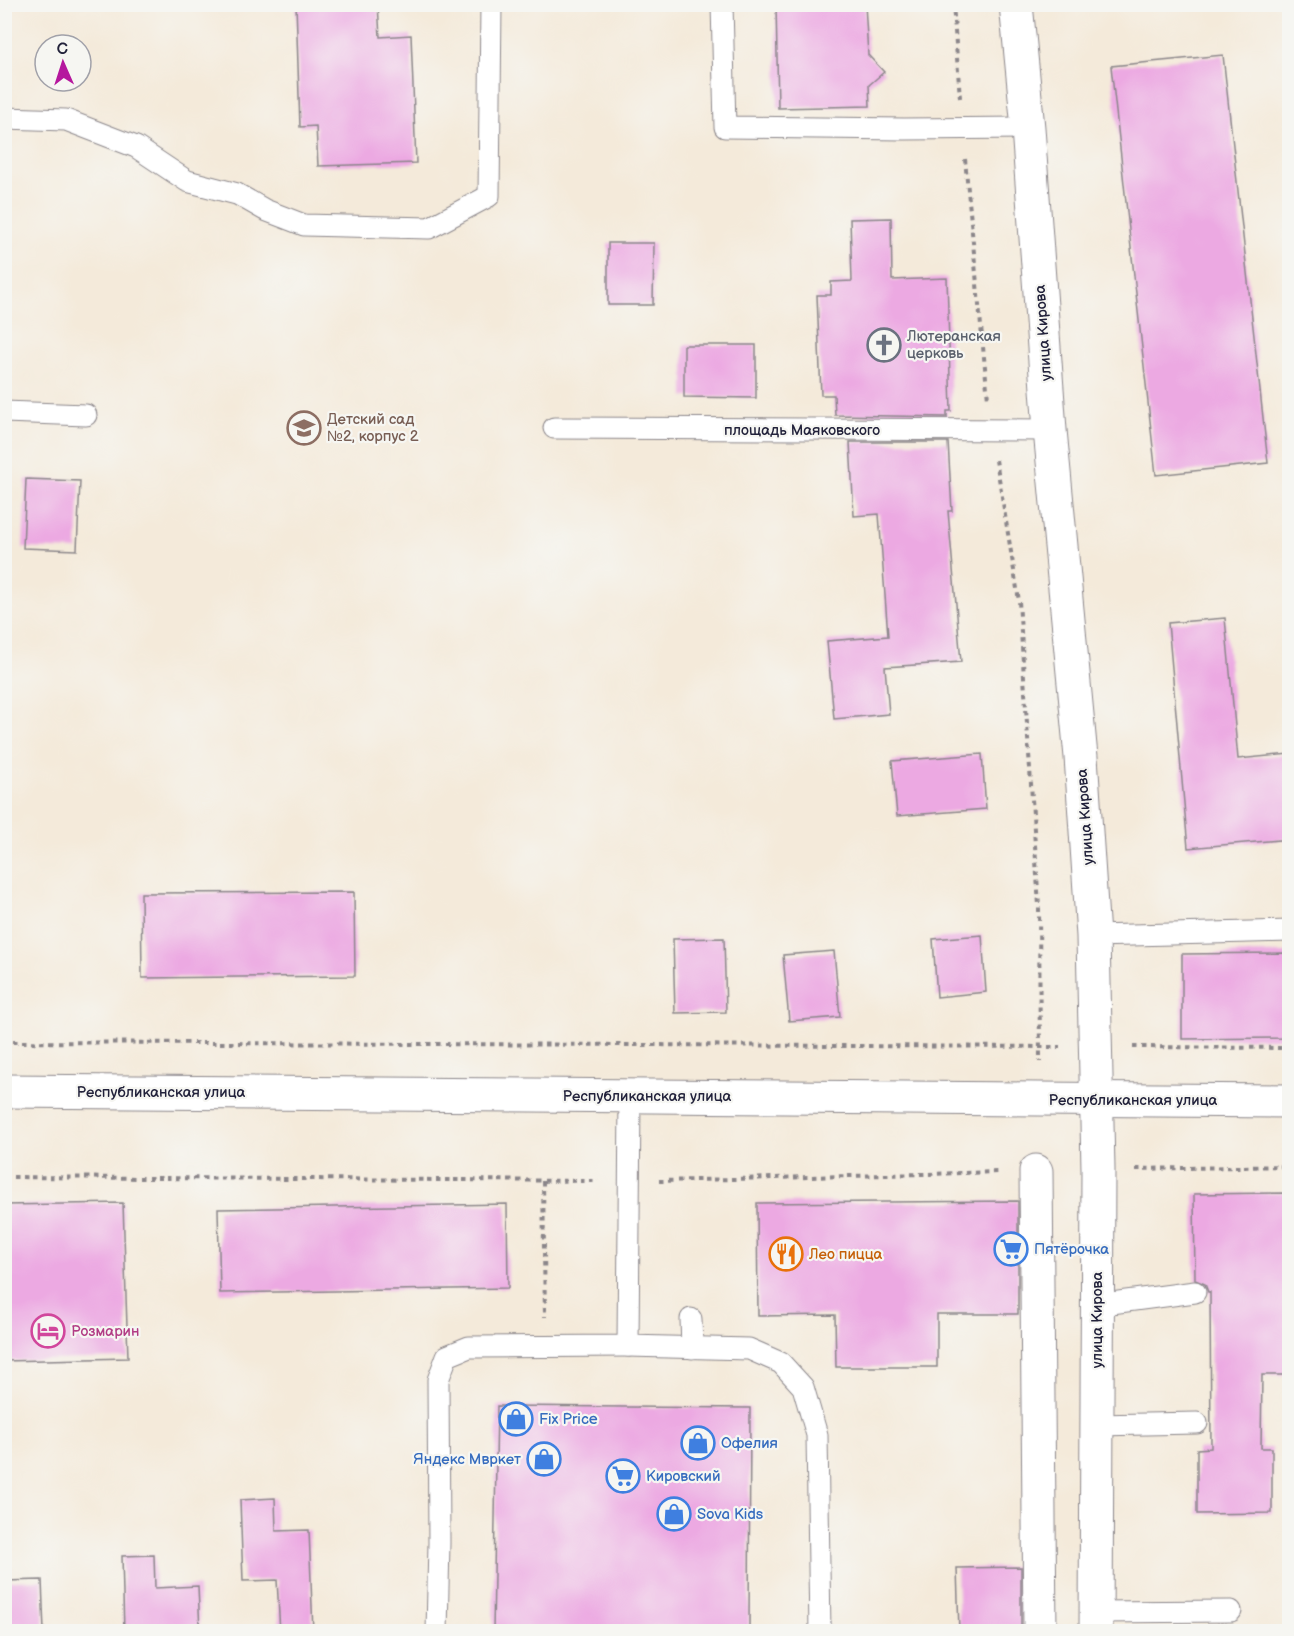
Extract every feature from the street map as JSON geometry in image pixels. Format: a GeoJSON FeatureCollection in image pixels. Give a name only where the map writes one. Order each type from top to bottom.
{"type":"FeatureCollection","features":[{"type":"Feature","properties":{"kind":"street","name":"улица Кирова"},"geometry":{"type":"LineString","coordinates":[[1016,4],[1028,128],[1050,430],[1081,757],[1093,936],[1097,1099],[1096,1622]]}},
{"type":"Feature","properties":{"kind":"street","name":"Республиканская улица"},"geometry":{"type":"LineString","coordinates":[[4,1091],[1290,1101]]}},
{"type":"Feature","properties":{"kind":"street"},"geometry":{"type":"LineString","coordinates":[[1036,1171],[1040,1632]]}},
{"type":"Feature","properties":{"kind":"lane"},"geometry":{"type":"LineString","coordinates":[[4,118],[66,120],[136,147],[187,181],[237,194],[265,210],[304,225],[429,228],[489,196],[491,4]]}},
{"type":"Feature","properties":{"kind":"lane"},"geometry":{"type":"LineString","coordinates":[[722,4],[725,127],[1028,128]]}},
{"type":"Feature","properties":{"kind":"lane"},"geometry":{"type":"LineString","coordinates":[[4,412],[86,415]]}},
{"type":"Feature","properties":{"kind":"lane","name":"площадь Маяковского"},"geometry":{"type":"LineString","coordinates":[[554,428],[1050,430]]}},
{"type":"Feature","properties":{"kind":"lane"},"geometry":{"type":"LineString","coordinates":[[1093,936],[1290,931]]}},
{"type":"Feature","properties":{"kind":"lane"},"geometry":{"type":"LineString","coordinates":[[628,1346],[630,1096]]}},
{"type":"Feature","properties":{"kind":"lane"},"geometry":{"type":"LineString","coordinates":[[1096,1305],[1195,1292]]}},
{"type":"Feature","properties":{"kind":"lane"},"geometry":{"type":"LineString","coordinates":[[691,1319],[692,1348]]}},
{"type":"Feature","properties":{"kind":"lane"},"geometry":{"type":"LineString","coordinates":[[437,1632],[438,1380],[447,1356],[469,1347],[628,1346],[749,1349],[781,1363],[803,1386],[817,1435],[820,1632]]}},
{"type":"Feature","properties":{"kind":"lane"},"geometry":{"type":"LineString","coordinates":[[1096,1425],[1197,1424]]}},
{"type":"Feature","properties":{"kind":"lane"},"geometry":{"type":"LineString","coordinates":[[1096,1622],[1231,1611]]}},
{"type":"Feature","properties":{"kind":"path"},"geometry":{"type":"LineString","coordinates":[[953,4],[962,129],[991,430],[1019,601],[1039,906],[1041,1047],[1038,1099]]}},
{"type":"Feature","properties":{"kind":"path"},"geometry":{"type":"LineString","coordinates":[[4,1042],[1290,1048]]}},
{"type":"Feature","properties":{"kind":"path"},"geometry":{"type":"LineString","coordinates":[[543,1180],[545,1347]]}},
{"type":"Feature","properties":{"kind":"building"},"geometry":{"type":"Polygon","coordinates":[[[296,4],[378,4],[380,37],[411,35],[416,163],[318,166],[316,126],[300,127],[296,4]]]}},
{"type":"Feature","properties":{"kind":"building"},"geometry":{"type":"Polygon","coordinates":[[[776,4],[865,4],[868,55],[884,72],[869,85],[870,106],[778,108],[776,4]]]}},
{"type":"Feature","properties":{"kind":"building"},"geometry":{"type":"Polygon","coordinates":[[[1223,55],[1268,463],[1156,475],[1111,66],[1223,55]]]}},
{"type":"Feature","properties":{"kind":"building","name":"Лютеранская церковь"},"geometry":{"type":"Polygon","coordinates":[[[891,218],[892,280],[947,278],[951,411],[947,411],[947,417],[835,415],[834,395],[821,395],[817,295],[831,295],[831,282],[852,281],[850,219],[891,218]]]}},
{"type":"Feature","properties":{"kind":"building"},"geometry":{"type":"Polygon","coordinates":[[[608,243],[654,243],[653,305],[608,305],[608,243]]]}},
{"type":"Feature","properties":{"kind":"building"},"geometry":{"type":"Polygon","coordinates":[[[684,345],[756,345],[756,398],[684,397],[684,345]]]}},
{"type":"Feature","properties":{"kind":"building"},"geometry":{"type":"Polygon","coordinates":[[[850,442],[948,442],[952,511],[948,511],[961,662],[885,667],[889,714],[834,719],[827,641],[888,636],[879,514],[854,516],[850,442]]]}},
{"type":"Feature","properties":{"kind":"building"},"geometry":{"type":"Polygon","coordinates":[[[26,479],[80,481],[77,550],[23,548],[26,479]]]}},
{"type":"Feature","properties":{"kind":"building"},"geometry":{"type":"Polygon","coordinates":[[[1225,618],[1238,759],[1290,754],[1290,839],[1188,848],[1168,623],[1225,618]]]}},
{"type":"Feature","properties":{"kind":"building"},"geometry":{"type":"Polygon","coordinates":[[[982,754],[986,809],[897,816],[892,761],[982,754]]]}},
{"type":"Feature","properties":{"kind":"building"},"geometry":{"type":"Polygon","coordinates":[[[354,892],[355,976],[142,978],[141,893],[354,892]]]}},
{"type":"Feature","properties":{"kind":"building"},"geometry":{"type":"Polygon","coordinates":[[[982,935],[986,992],[937,997],[933,939],[982,935]]]}},
{"type":"Feature","properties":{"kind":"building"},"geometry":{"type":"Polygon","coordinates":[[[724,938],[726,1012],[675,1013],[673,939],[724,938]]]}},
{"type":"Feature","properties":{"kind":"building"},"geometry":{"type":"Polygon","coordinates":[[[834,951],[840,1017],[789,1021],[783,955],[834,951]]]}},
{"type":"Feature","properties":{"kind":"building"},"geometry":{"type":"Polygon","coordinates":[[[1290,953],[1290,1038],[1182,1039],[1182,954],[1290,953]]]}},
{"type":"Feature","properties":{"kind":"building"},"geometry":{"type":"Polygon","coordinates":[[[1290,1193],[1287,1375],[1262,1375],[1261,1448],[1272,1448],[1272,1513],[1197,1514],[1197,1449],[1211,1448],[1210,1292],[1205,1284],[1195,1280],[1194,1194],[1290,1193]]]}},
{"type":"Feature","properties":{"kind":"building"},"geometry":{"type":"Polygon","coordinates":[[[1018,1201],[1018,1314],[937,1314],[937,1367],[836,1367],[835,1315],[758,1316],[757,1203],[1018,1201]]]}},
{"type":"Feature","properties":{"kind":"building"},"geometry":{"type":"Polygon","coordinates":[[[123,1203],[128,1358],[4,1361],[4,1205],[123,1203]]]}},
{"type":"Feature","properties":{"kind":"building"},"geometry":{"type":"Polygon","coordinates":[[[507,1204],[508,1288],[220,1293],[218,1209],[507,1204]]]}},
{"type":"Feature","properties":{"kind":"building","name":"Кировский"},"geometry":{"type":"Polygon","coordinates":[[[497,1406],[750,1408],[749,1632],[493,1632],[497,1406]]]}},
{"type":"Feature","properties":{"kind":"building"},"geometry":{"type":"Polygon","coordinates":[[[275,1498],[276,1531],[309,1530],[313,1632],[280,1632],[277,1580],[243,1581],[240,1500],[275,1498]]]}},
{"type":"Feature","properties":{"kind":"building"},"geometry":{"type":"Polygon","coordinates":[[[154,1555],[155,1588],[198,1586],[200,1632],[124,1632],[122,1556],[154,1555]]]}},
{"type":"Feature","properties":{"kind":"building"},"geometry":{"type":"Polygon","coordinates":[[[1021,1567],[1021,1632],[959,1632],[957,1568],[1021,1567]]]}},
{"type":"Feature","properties":{"kind":"building"},"geometry":{"type":"Polygon","coordinates":[[[42,1580],[44,1632],[4,1632],[4,1581],[42,1580]]]}},
{"type":"Feature","properties":{"kind":"place","name":"Лютеранская церковь"},"geometry":{"type":"Point","coordinates":[884,345]}},
{"type":"Feature","properties":{"kind":"place","name":"Детский сад №2, корпус 2"},"geometry":{"type":"Point","coordinates":[304,428]}},
{"type":"Feature","properties":{"kind":"place","name":"Пятёрочка"},"geometry":{"type":"Point","coordinates":[1011,1249]}},
{"type":"Feature","properties":{"kind":"place","name":"Лео пицца"},"geometry":{"type":"Point","coordinates":[786,1254]}},
{"type":"Feature","properties":{"kind":"place","name":"Розмарин"},"geometry":{"type":"Point","coordinates":[48,1331]}},
{"type":"Feature","properties":{"kind":"place","name":"Fix Price"},"geometry":{"type":"Point","coordinates":[516,1419]}},
{"type":"Feature","properties":{"kind":"place","name":"Офелия"},"geometry":{"type":"Point","coordinates":[698,1443]}},
{"type":"Feature","properties":{"kind":"place","name":"Яндекс Мвркет"},"geometry":{"type":"Point","coordinates":[544,1459]}},
{"type":"Feature","properties":{"kind":"place","name":"Кировский"},"geometry":{"type":"Point","coordinates":[623,1476]}},
{"type":"Feature","properties":{"kind":"place","name":"Sova Kids"},"geometry":{"type":"Point","coordinates":[674,1514]}}]}
